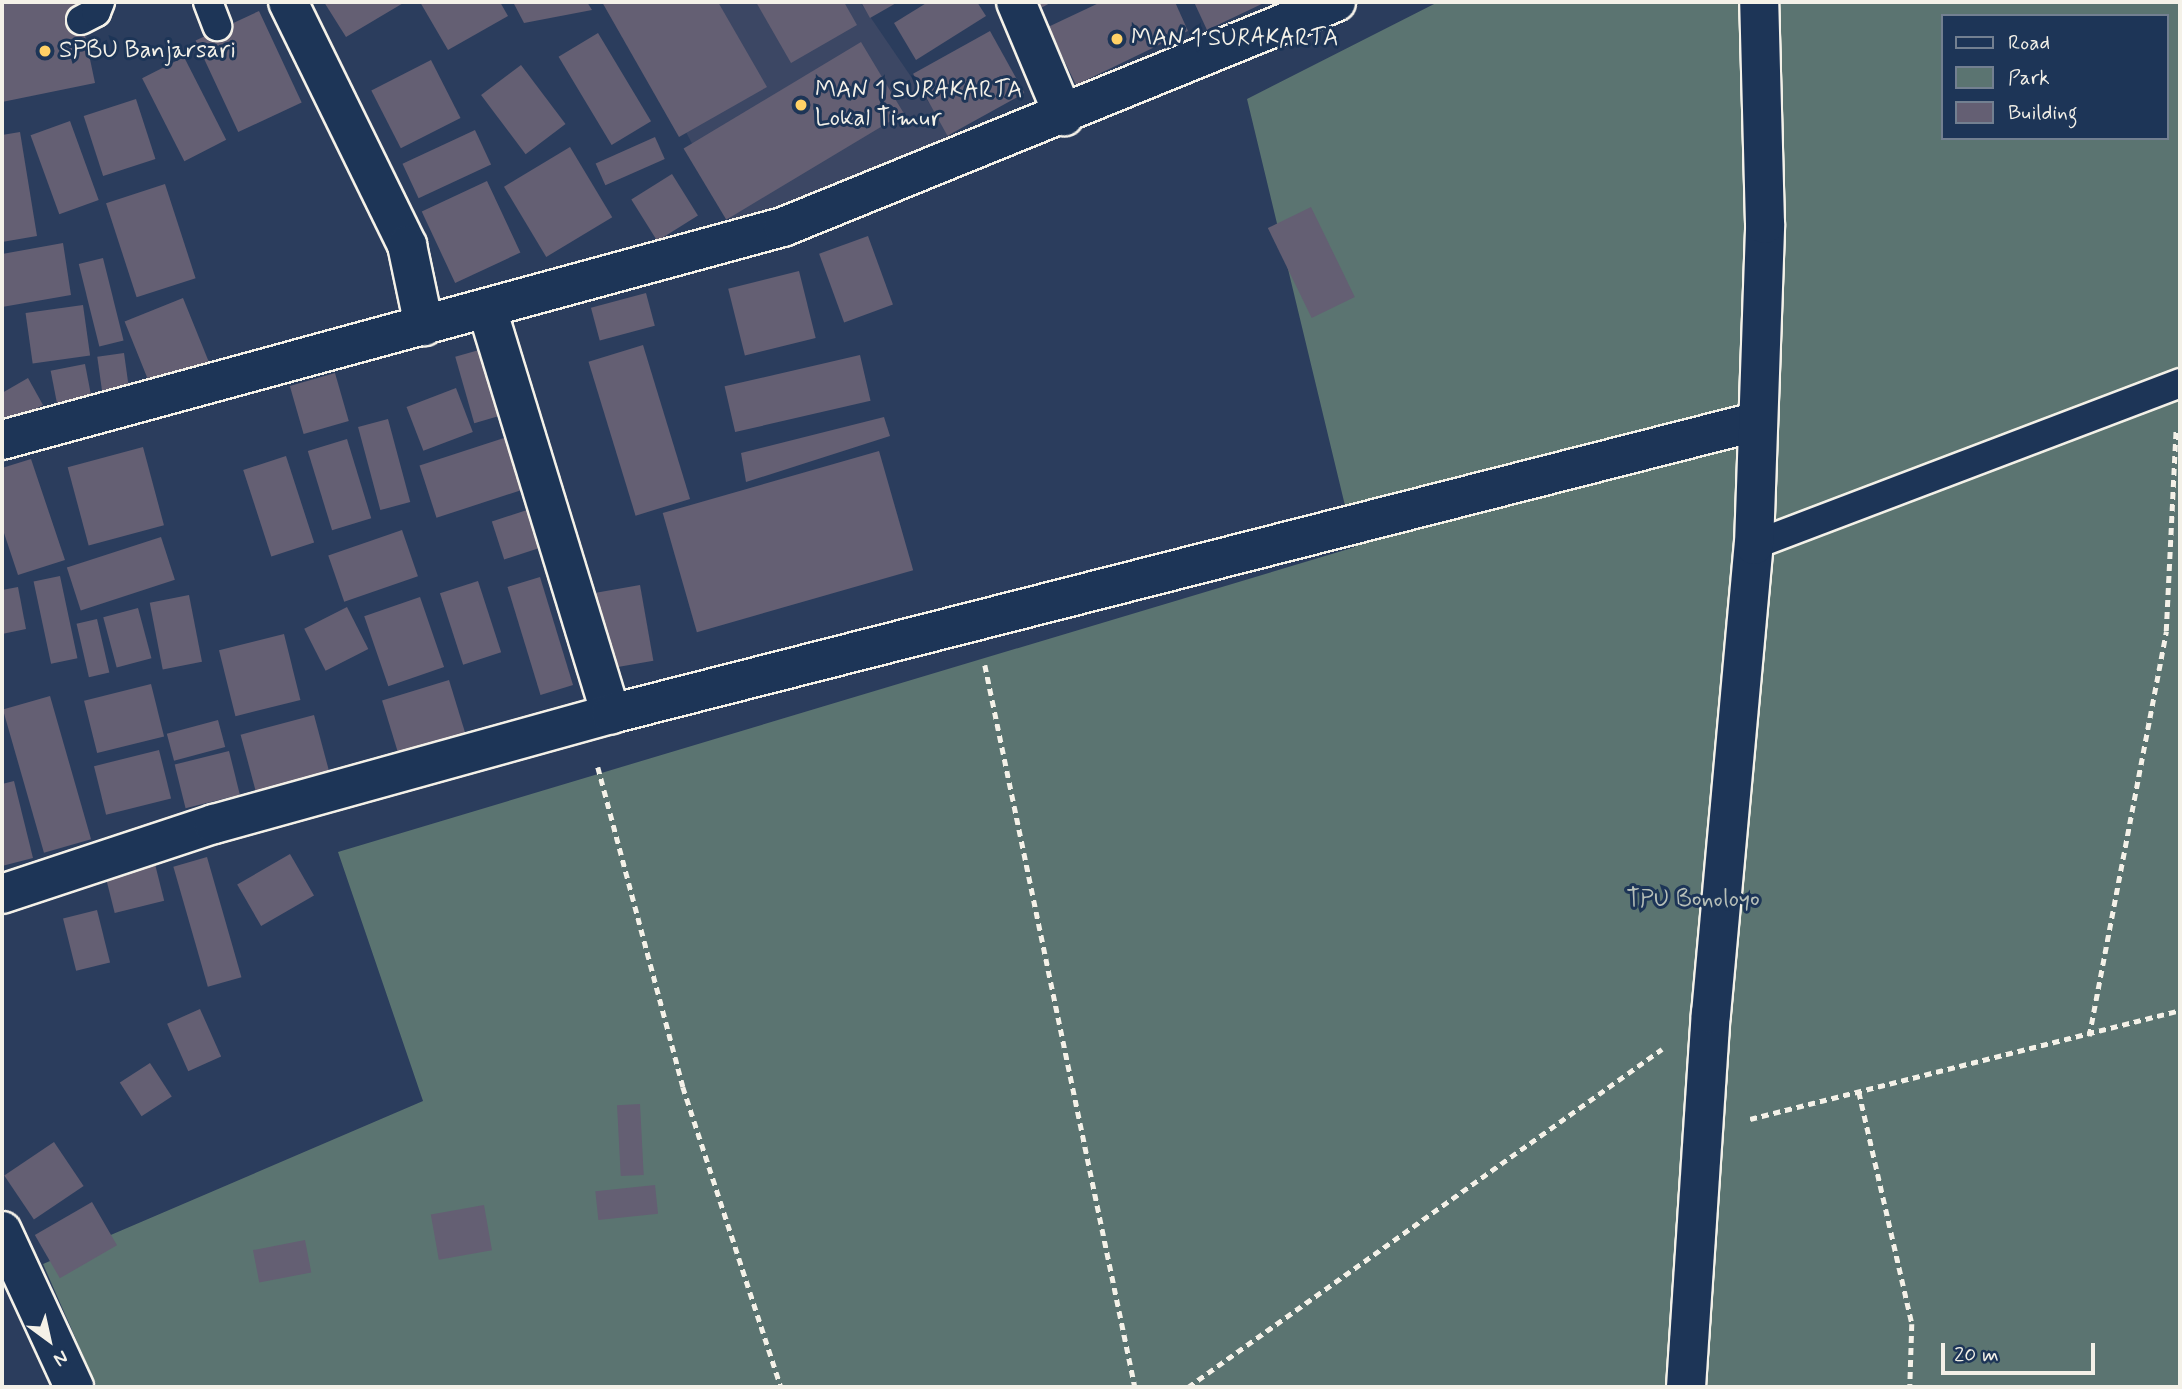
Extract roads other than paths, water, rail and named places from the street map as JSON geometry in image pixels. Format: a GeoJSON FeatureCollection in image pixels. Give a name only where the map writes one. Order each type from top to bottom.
{"type":"FeatureCollection","features":[{"type":"Feature","properties":{"kind":"street"},"geometry":{"type":"LineString","coordinates":[[288,2],[407,245],[424,326]]}},
{"type":"Feature","properties":{"kind":"street"},"geometry":{"type":"LineString","coordinates":[[1016,2],[1064,116]]}},
{"type":"Feature","properties":{"kind":"street"},"geometry":{"type":"LineString","coordinates":[[2,440],[783,227],[1064,116],[1336,2]]}},
{"type":"Feature","properties":{"kind":"street"},"geometry":{"type":"LineString","coordinates":[[1686,1387],[1711,1014],[1754,545],[1755,422],[1765,224],[1759,2]]}},
{"type":"Feature","properties":{"kind":"street"},"geometry":{"type":"LineString","coordinates":[[487,309],[599,718]]}},
{"type":"Feature","properties":{"kind":"street"},"geometry":{"type":"LineString","coordinates":[[2,894],[214,824],[599,718],[1755,422]]}},
{"type":"Feature","properties":{"kind":"street"},"geometry":{"type":"LineString","coordinates":[[2,1231],[74,1387]]}},
{"type":"Feature","properties":{"kind":"lane"},"geometry":{"type":"LineString","coordinates":[[1754,545],[2179,383]]}},
{"type":"Feature","properties":{"kind":"place","name":"MAN 1 SURAKARTA"},"geometry":{"type":"Point","coordinates":[1117,39]}},
{"type":"Feature","properties":{"kind":"place","name":"SPBU Banjarsari"},"geometry":{"type":"Point","coordinates":[45,51]}},
{"type":"Feature","properties":{"kind":"place","name":"MAN 1 SURAKARTA Lokal Timur"},"geometry":{"type":"Point","coordinates":[801,105]}},
{"type":"Feature","properties":{"kind":"park label","name":"TPU Bonoloyo"},"geometry":{"type":"Point","coordinates":[1693,900]}}]}
